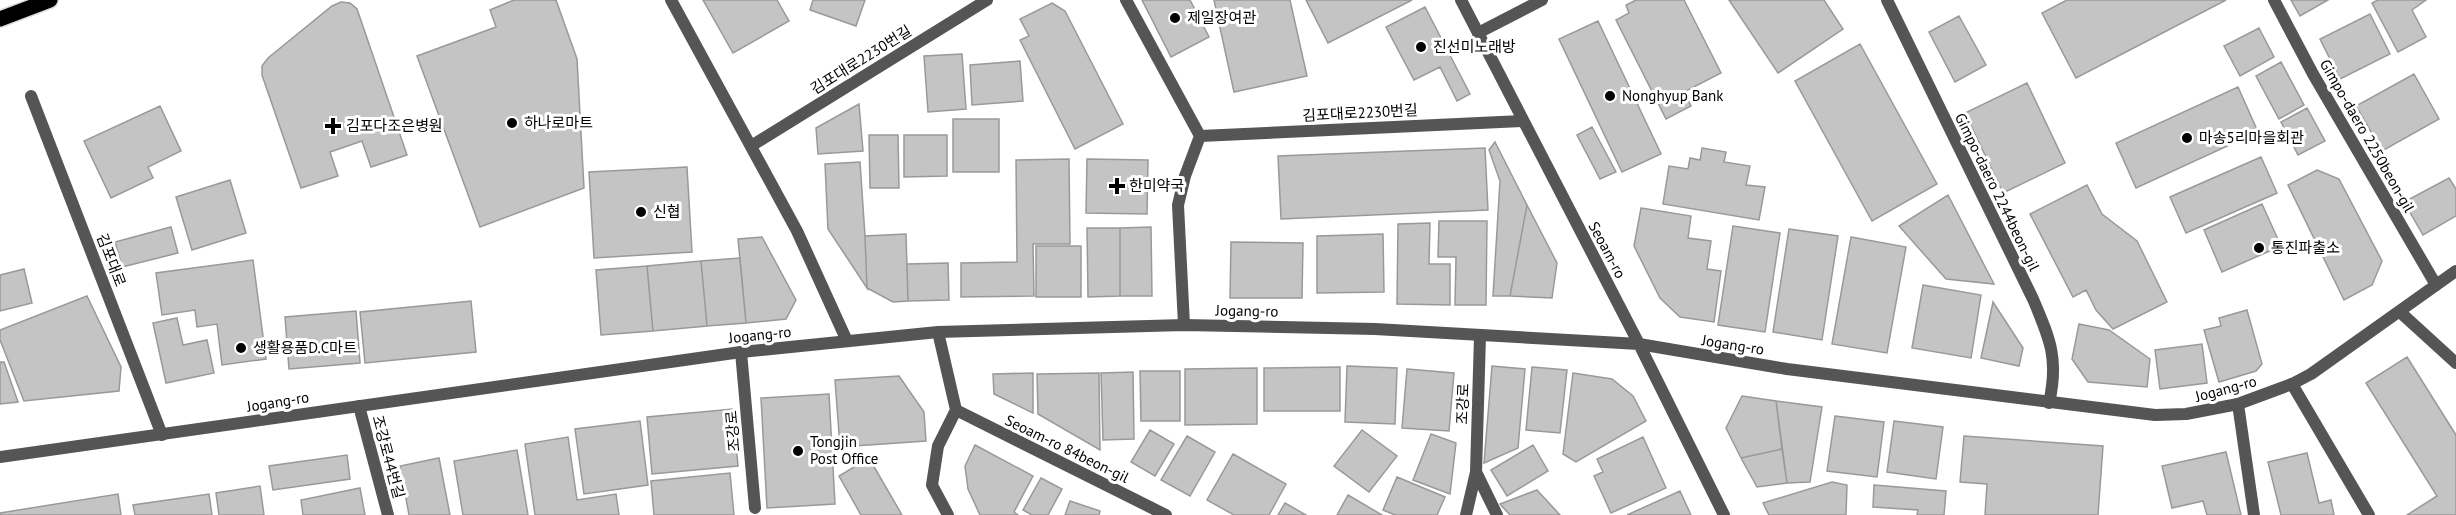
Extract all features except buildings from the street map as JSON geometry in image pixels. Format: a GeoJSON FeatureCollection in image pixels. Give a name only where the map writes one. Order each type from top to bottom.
{"type":"FeatureCollection","features":[{"type":"Feature","properties":{"kind":"main road"},"geometry":{"type":"LineString","coordinates":[[0,19],[50,0]]}},
{"type":"Feature","properties":{"kind":"street"},"geometry":{"type":"LineString","coordinates":[[671,0],[797,231],[847,341]]}},
{"type":"Feature","properties":{"kind":"street","name":"김포대로2230번길"},"geometry":{"type":"LineString","coordinates":[[751,146],[987,0]]}},
{"type":"Feature","properties":{"kind":"street"},"geometry":{"type":"LineString","coordinates":[[1126,0],[1200,136],[1185,176],[1178,205],[1185,325]]}},
{"type":"Feature","properties":{"kind":"street","name":"Seoam-ro"},"geometry":{"type":"LineString","coordinates":[[1461,0],[1640,344],[1724,515]]}},
{"type":"Feature","properties":{"kind":"street"},"geometry":{"type":"LineString","coordinates":[[1478,33],[1542,0]]}},
{"type":"Feature","properties":{"kind":"street","name":"Gimpo-daero 2244beon-gil"},"geometry":{"type":"LineString","coordinates":[[1887,0],[2028,289],[2051,342],[2055,376],[2049,403]]}},
{"type":"Feature","properties":{"kind":"street","name":"Gimpo-daero 2250beon-gil"},"geometry":{"type":"LineString","coordinates":[[2274,0],[2313,74],[2436,285]]}},
{"type":"Feature","properties":{"kind":"street","name":"김포대로"},"geometry":{"type":"LineString","coordinates":[[31,96],[162,435]]}},
{"type":"Feature","properties":{"kind":"street","name":"김포대로2230번길"},"geometry":{"type":"LineString","coordinates":[[1200,136],[1522,121]]}},
{"type":"Feature","properties":{"kind":"street","name":"Jogang-ro"},"geometry":{"type":"LineString","coordinates":[[0,457],[741,352],[938,332],[1185,325],[1375,328],[1640,344],[1787,369],[2049,403],[2155,414],[2186,414],[2238,404],[2292,384],[2311,374],[2456,271]]}},
{"type":"Feature","properties":{"kind":"street"},"geometry":{"type":"LineString","coordinates":[[2400,312],[2456,363]]}},
{"type":"Feature","properties":{"kind":"street"},"geometry":{"type":"LineString","coordinates":[[938,332],[956,410],[938,446],[932,485],[948,515]]}},
{"type":"Feature","properties":{"kind":"street","name":"조강로"},"geometry":{"type":"LineString","coordinates":[[1466,515],[1476,472],[1480,336]]}},
{"type":"Feature","properties":{"kind":"street","name":"조강로"},"geometry":{"type":"LineString","coordinates":[[741,352],[755,508]]}},
{"type":"Feature","properties":{"kind":"street"},"geometry":{"type":"LineString","coordinates":[[2292,384],[2369,515]]}},
{"type":"Feature","properties":{"kind":"street"},"geometry":{"type":"LineString","coordinates":[[2238,404],[2254,515]]}},
{"type":"Feature","properties":{"kind":"street","name":"조강로44번길"},"geometry":{"type":"LineString","coordinates":[[359,406],[388,515]]}},
{"type":"Feature","properties":{"kind":"street","name":"Seoam-ro 84beon-gil"},"geometry":{"type":"LineString","coordinates":[[956,410],[1166,515]]}},
{"type":"Feature","properties":{"kind":"street","name":"조강로"},"geometry":{"type":"LineString","coordinates":[[1476,472],[1497,515]]}},
{"type":"Feature","properties":{"kind":"place","name":"제일장여관"},"geometry":{"type":"Point","coordinates":[1175,18]}},
{"type":"Feature","properties":{"kind":"place","name":"진선미노래방"},"geometry":{"type":"Point","coordinates":[1421,47]}},
{"type":"Feature","properties":{"kind":"place","name":"Nonghyup Bank"},"geometry":{"type":"Point","coordinates":[1610,96]}},
{"type":"Feature","properties":{"kind":"place","name":"하나로마트"},"geometry":{"type":"Point","coordinates":[512,123]}},
{"type":"Feature","properties":{"kind":"place","name":"김포다조은병원"},"geometry":{"type":"Point","coordinates":[333,126]}},
{"type":"Feature","properties":{"kind":"place","name":"마송5리마을회관"},"geometry":{"type":"Point","coordinates":[2187,138]}},
{"type":"Feature","properties":{"kind":"place","name":"한미약국"},"geometry":{"type":"Point","coordinates":[1117,186]}},
{"type":"Feature","properties":{"kind":"place","name":"신협"},"geometry":{"type":"Point","coordinates":[641,212]}},
{"type":"Feature","properties":{"kind":"place","name":"통진파출소"},"geometry":{"type":"Point","coordinates":[2259,248]}},
{"type":"Feature","properties":{"kind":"place","name":"생활용품D.C마트"},"geometry":{"type":"Point","coordinates":[241,348]}},
{"type":"Feature","properties":{"kind":"place","name":"Tongjin Post Office"},"geometry":{"type":"Point","coordinates":[798,451]}}]}
